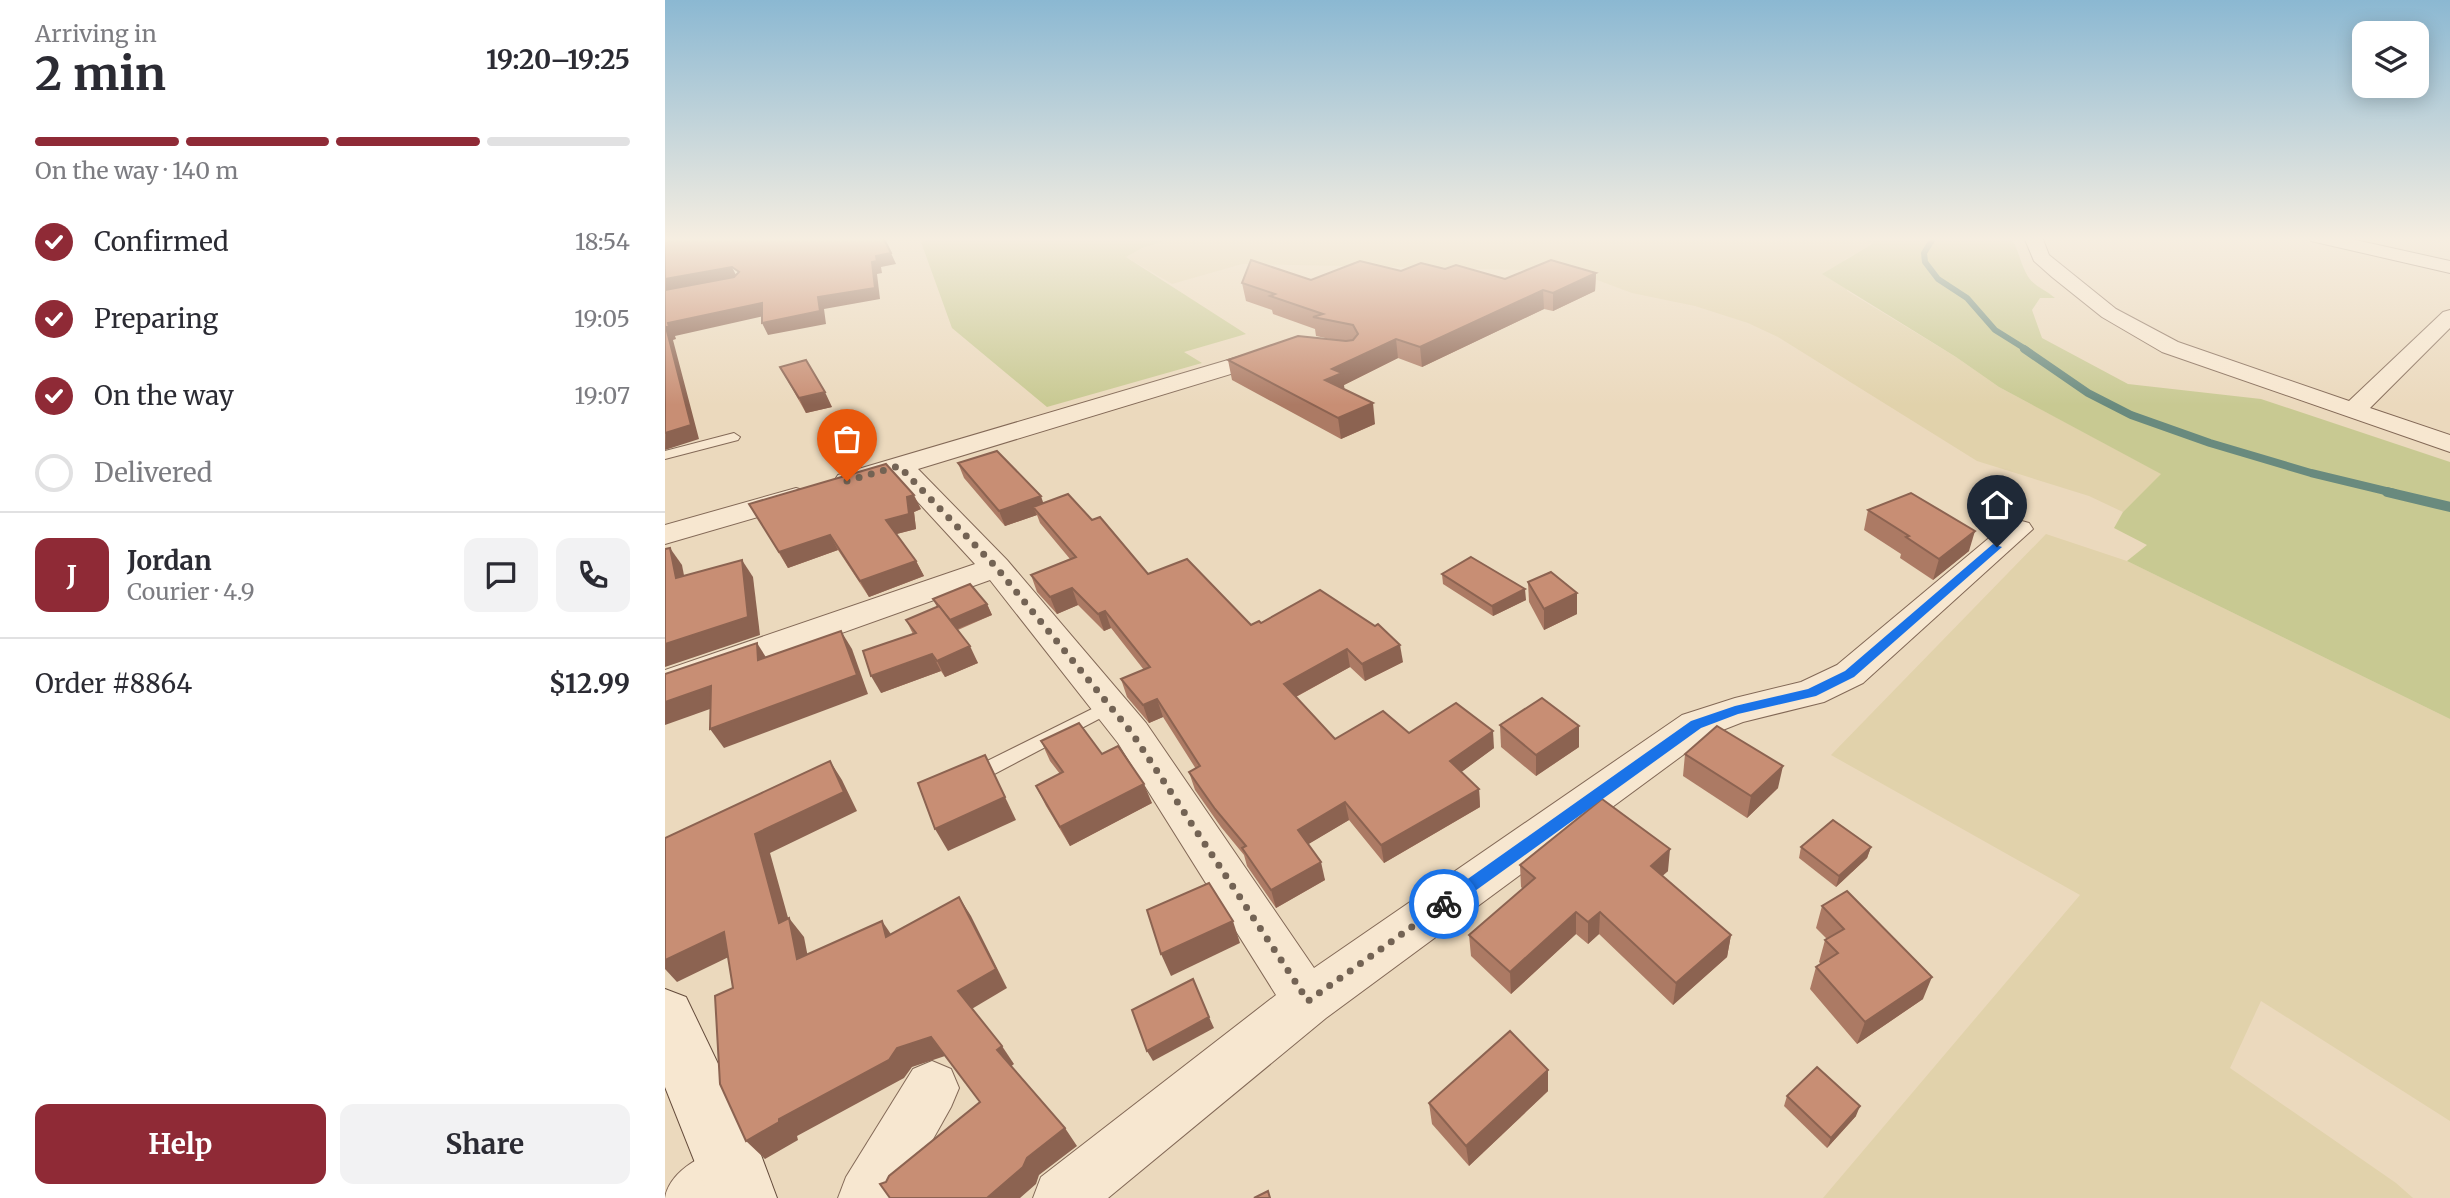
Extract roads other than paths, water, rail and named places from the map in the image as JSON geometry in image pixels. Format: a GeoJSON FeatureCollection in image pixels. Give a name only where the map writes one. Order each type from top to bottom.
{"type":"FeatureCollection","features":[{"type":"Feature","properties":{"kind":"street"},"geometry":{"type":"LineString","coordinates":[[2086,293],[2109,313],[2170,347],[2450,444]]}},
{"type":"Feature","properties":{"kind":"street"},"geometry":{"type":"LineString","coordinates":[[2354,410],[2450,316]]}},
{"type":"Feature","properties":{"kind":"street"},"geometry":{"type":"LineString","coordinates":[[665,535],[1299,346]]}},
{"type":"Feature","properties":{"kind":"street"},"geometry":{"type":"LineString","coordinates":[[899,466],[996,567],[1132,733],[1308,1001]]}},
{"type":"Feature","properties":{"kind":"street"},"geometry":{"type":"LineString","coordinates":[[1062,1198],[1308,1001],[1696,724],[1735,710],[1811,693],[1850,674],[2018,529]]}},
{"type":"Feature","properties":{"kind":"street"},"geometry":{"type":"LineString","coordinates":[[665,683],[996,567]]}},
{"type":"Feature","properties":{"kind":"street"},"geometry":{"type":"LineString","coordinates":[[665,1017],[724,1189]]}},
{"type":"Feature","properties":{"kind":"street"},"geometry":{"type":"LineString","coordinates":[[867,1198],[932,1088]]}},
{"type":"Feature","properties":{"kind":"lane"},"geometry":{"type":"LineString","coordinates":[[665,455],[734,437]]}},
{"type":"Feature","properties":{"kind":"lane"},"geometry":{"type":"LineString","coordinates":[[959,783],[1110,706]]}},
{"type":"Feature","properties":{"kind":"waterway"},"geometry":{"type":"LineString","coordinates":[[1959,293],[1995,330],[2027,350]]}},
{"type":"Feature","properties":{"kind":"waterway"},"geometry":{"type":"LineString","coordinates":[[2024,349],[2088,393],[2131,415],[2210,443],[2311,473],[2394,493]]}},
{"type":"Feature","properties":{"kind":"waterway"},"geometry":{"type":"LineString","coordinates":[[2387,492],[2450,507]]}}]}
